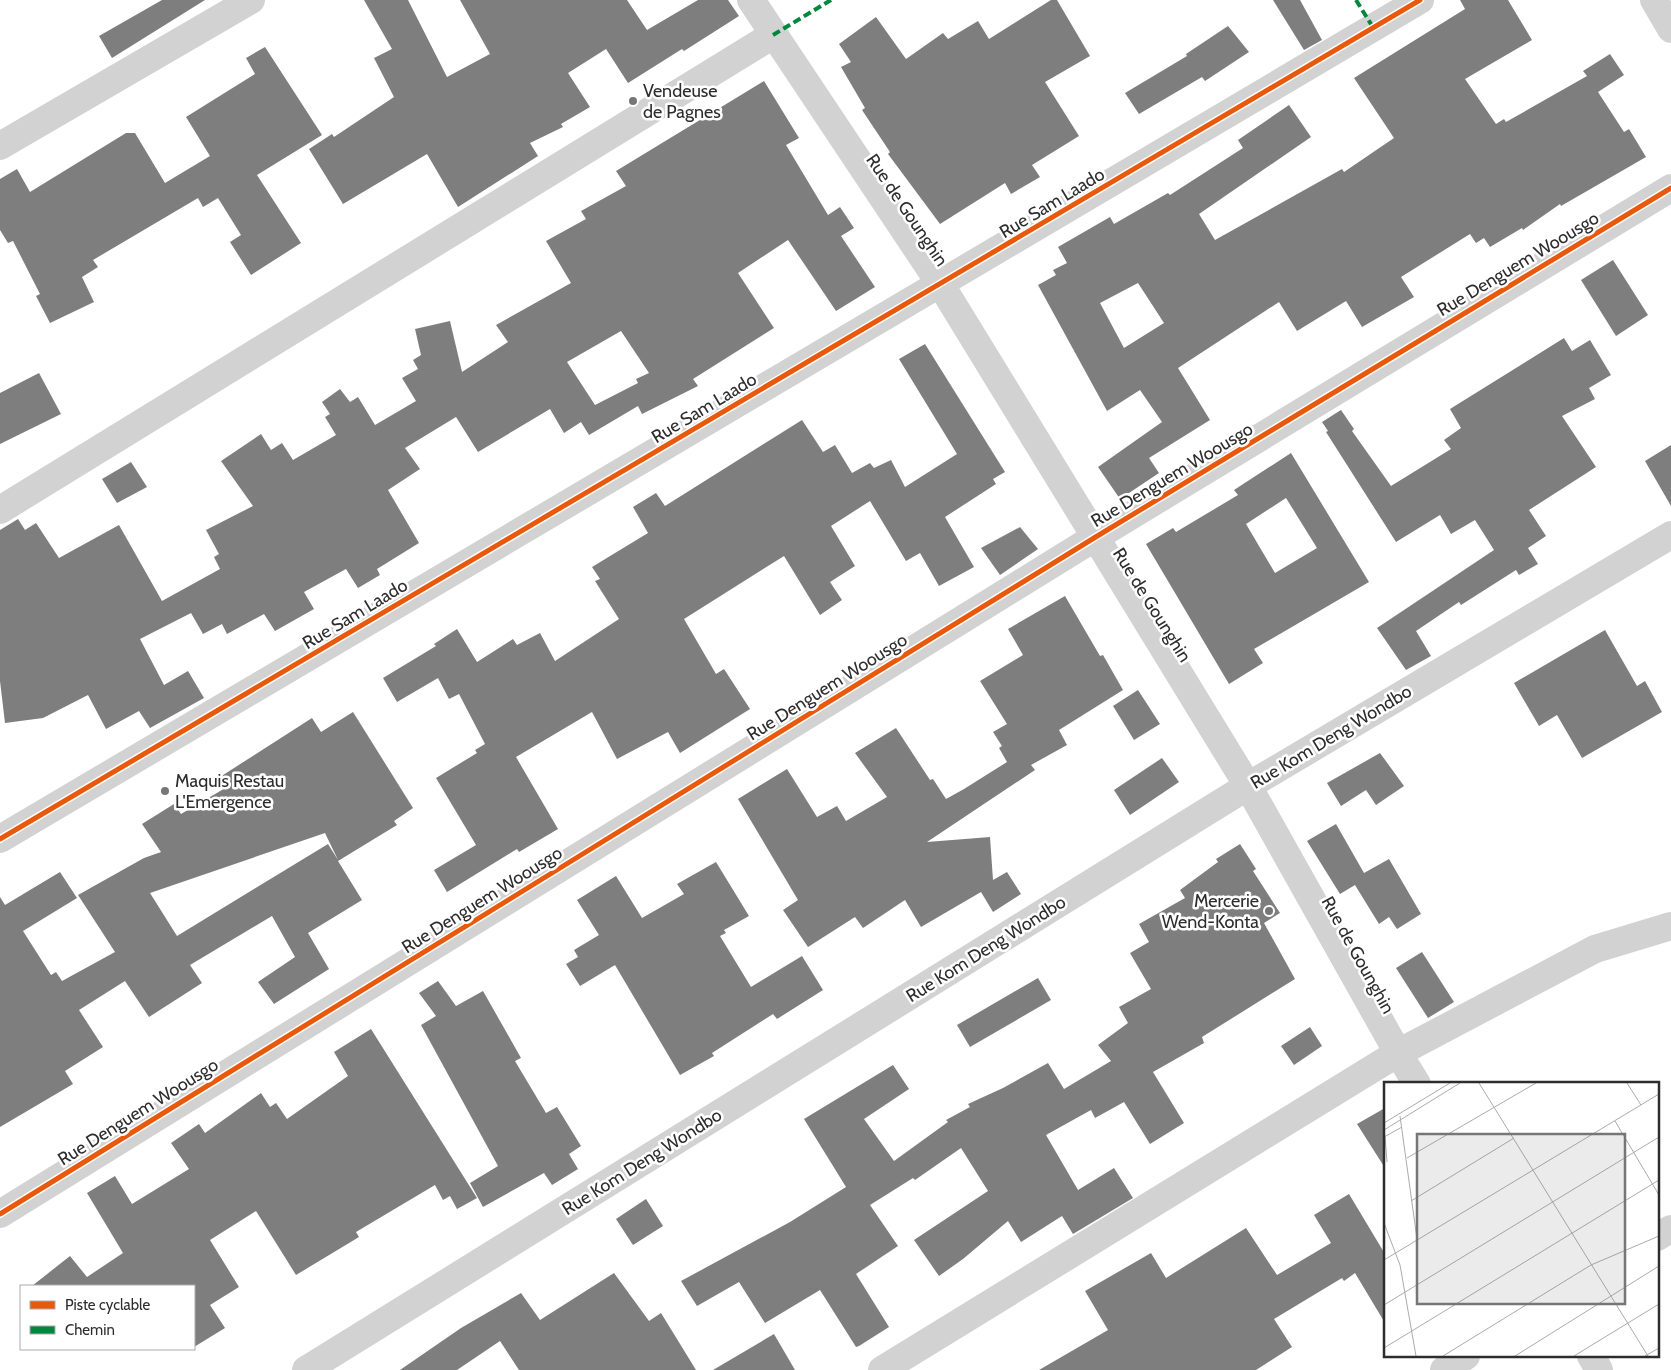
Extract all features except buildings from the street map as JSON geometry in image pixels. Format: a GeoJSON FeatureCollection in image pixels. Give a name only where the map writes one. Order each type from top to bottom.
{"type":"FeatureCollection","features":[{"type":"Feature","properties":{"kind":"street"},"geometry":{"type":"LineString","coordinates":[[0,146],[251,0]]}},
{"type":"Feature","properties":{"kind":"street","name":"Rue de Gounghin"},"geometry":{"type":"LineString","coordinates":[[751,0],[940,285],[1248,786],[1398,1054],[1416,1082]]}},
{"type":"Feature","properties":{"kind":"street","name":"Rue Sam Laado"},"geometry":{"type":"LineString","coordinates":[[0,839],[1420,0]]}},
{"type":"Feature","properties":{"kind":"street"},"geometry":{"type":"LineString","coordinates":[[1654,0],[1671,29]]}},
{"type":"Feature","properties":{"kind":"street"},"geometry":{"type":"LineString","coordinates":[[0,510],[773,35]]}},
{"type":"Feature","properties":{"kind":"street","name":"Rue Denguem Woousgo"},"geometry":{"type":"LineString","coordinates":[[0,1214],[1094,538],[1671,188]]}},
{"type":"Feature","properties":{"kind":"street","name":"Rue Kom Deng Wondbo"},"geometry":{"type":"LineString","coordinates":[[306,1370],[1248,786],[1671,536]]}},
{"type":"Feature","properties":{"kind":"street"},"geometry":{"type":"LineString","coordinates":[[882,1370],[1398,1054],[1596,949],[1671,926]]}},
{"type":"Feature","properties":{"kind":"street"},"geometry":{"type":"LineString","coordinates":[[1658,1236],[1671,1228]]}},
{"type":"Feature","properties":{"kind":"street"},"geometry":{"type":"LineString","coordinates":[[1444,1370],[1463,1358]]}},
{"type":"Feature","properties":{"kind":"street"},"geometry":{"type":"LineString","coordinates":[[1592,1358],[1599,1370]]}},
{"type":"Feature","properties":{"kind":"marked path"},"geometry":{"type":"LineString","coordinates":[[773,35],[831,0]]}},
{"type":"Feature","properties":{"kind":"marked path"},"geometry":{"type":"LineString","coordinates":[[1356,0],[1374,29]]}},
{"type":"Feature","properties":{"kind":"cycle path"},"geometry":{"type":"LineString","coordinates":[[0,839],[1420,0]]}},
{"type":"Feature","properties":{"kind":"cycle path"},"geometry":{"type":"LineString","coordinates":[[0,1214],[1094,538],[1671,188]]}},
{"type":"Feature","properties":{"kind":"place","name":"Vendeuse de Pagnes"},"geometry":{"type":"Point","coordinates":[633,101]}},
{"type":"Feature","properties":{"kind":"place","name":"Maquis Restau L'Emergence"},"geometry":{"type":"Point","coordinates":[165,791]}},
{"type":"Feature","properties":{"kind":"place","name":"Mercerie Wend-Konta"},"geometry":{"type":"Point","coordinates":[1269,911]}}]}
